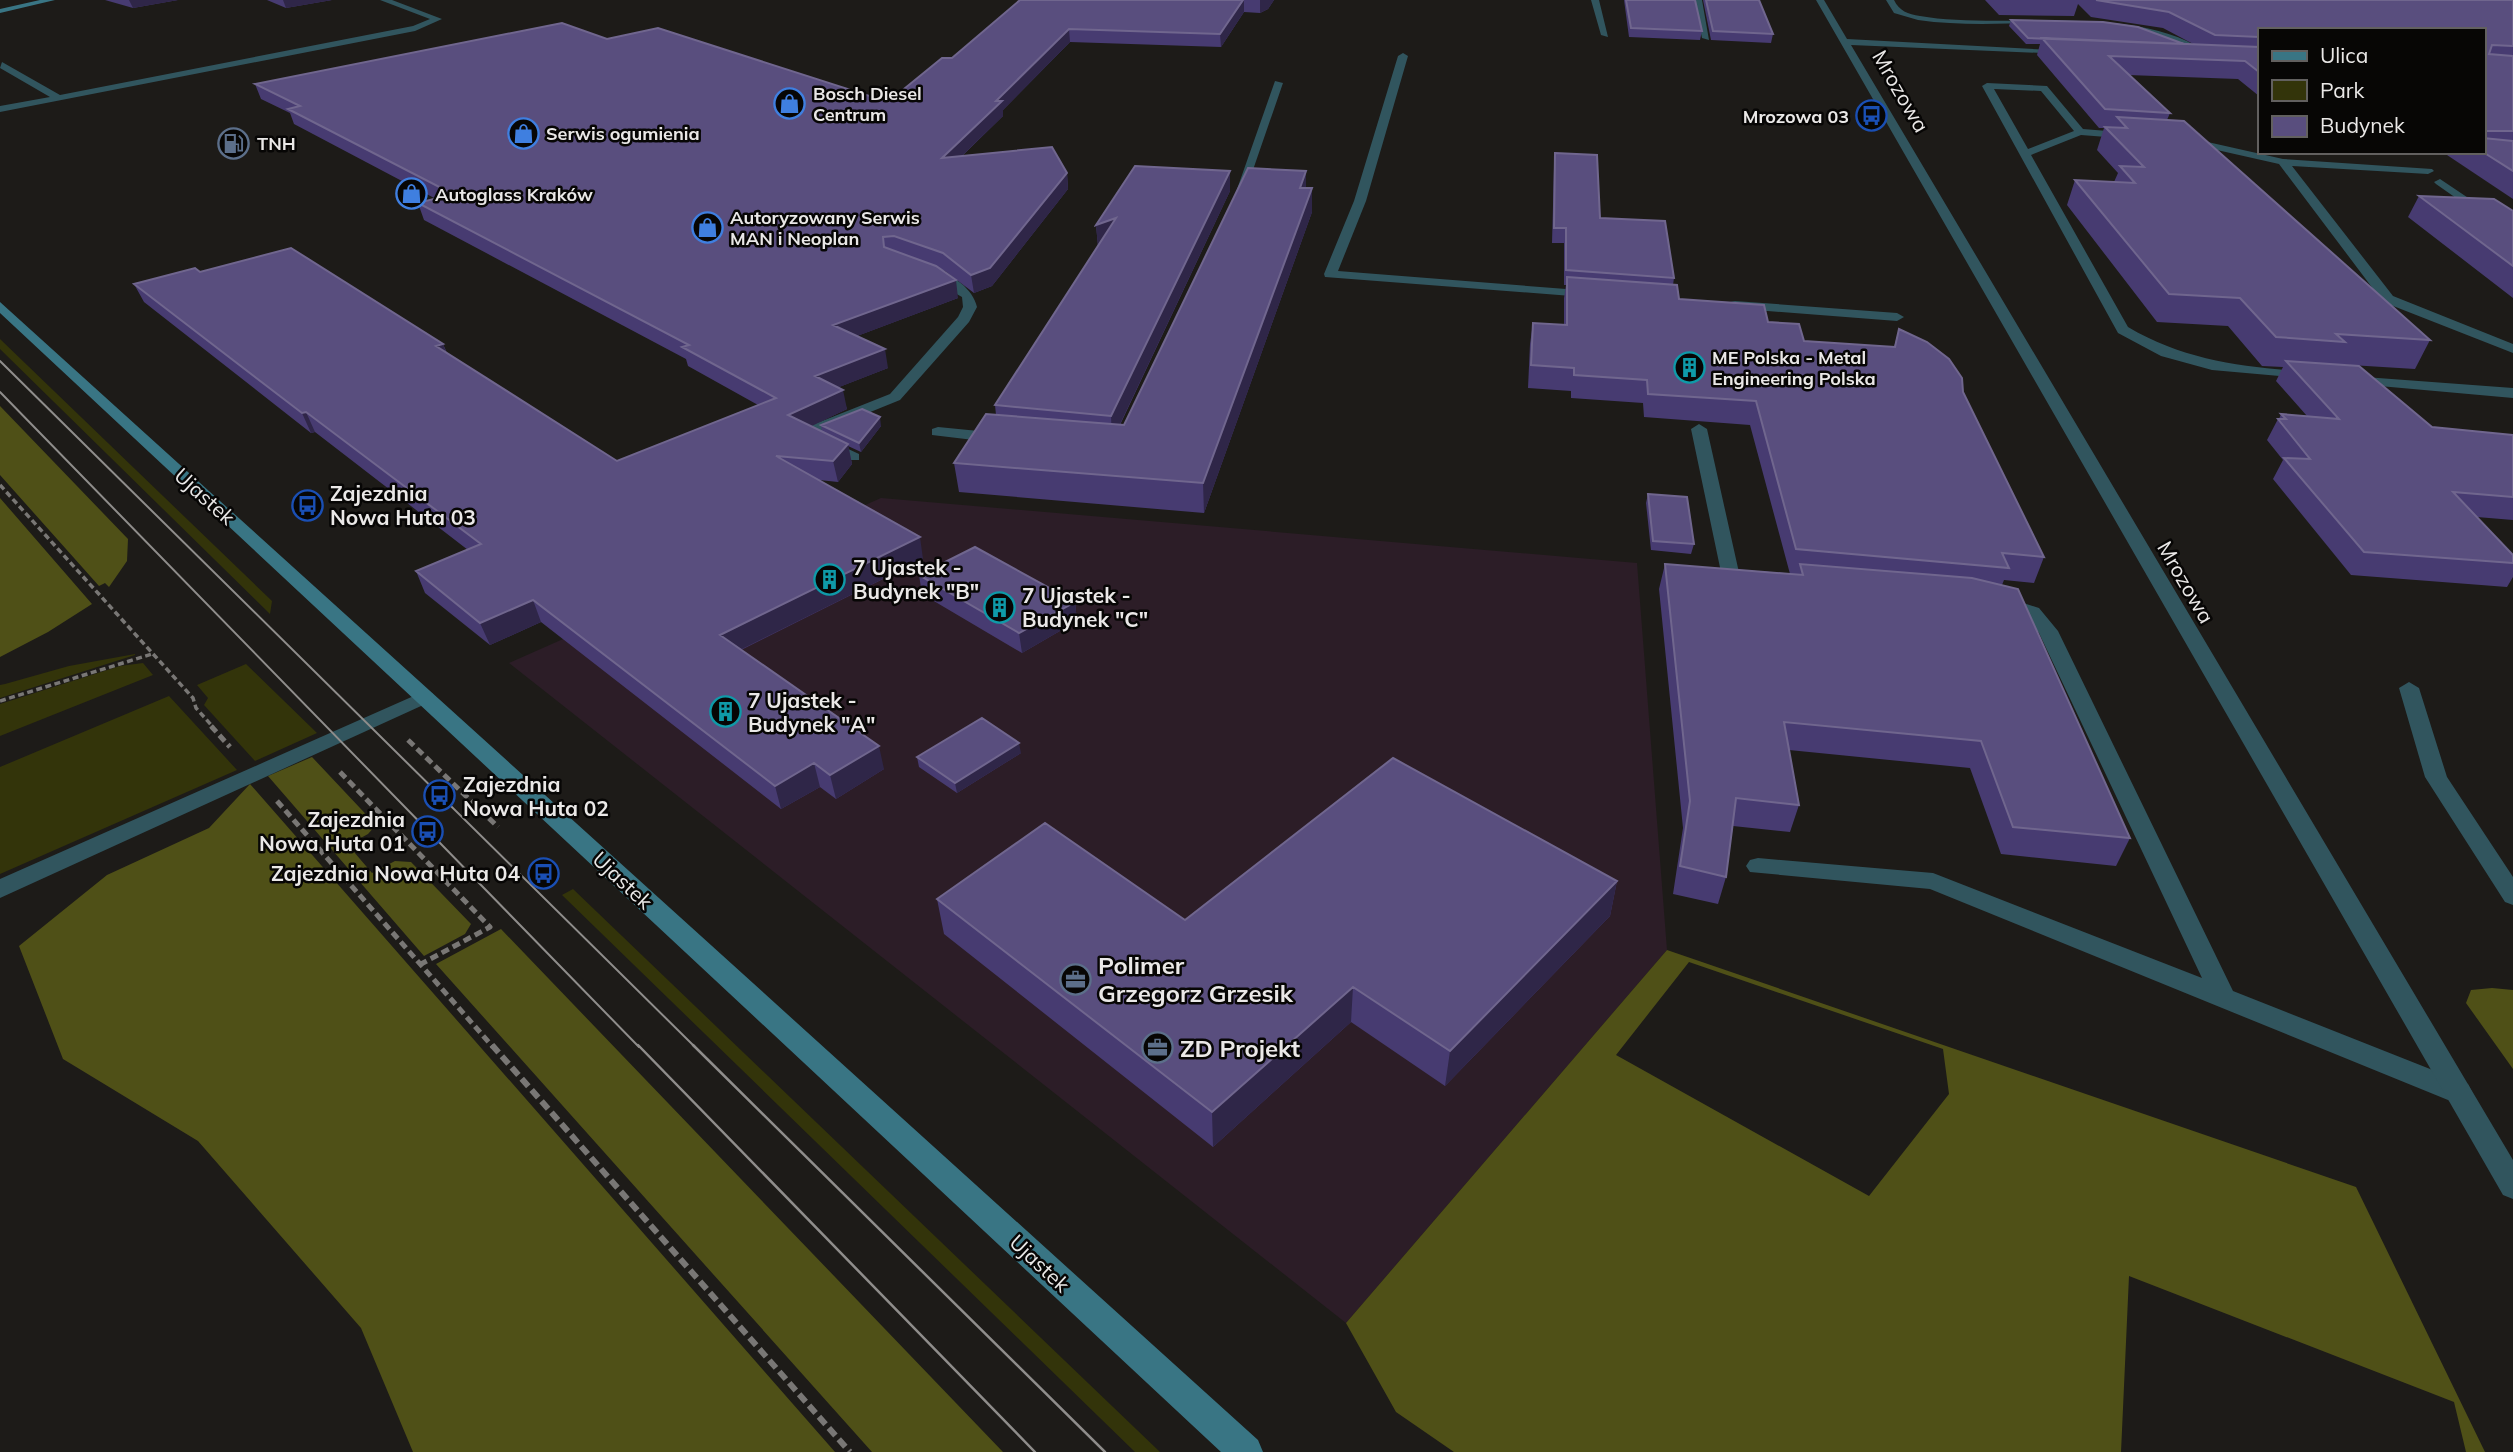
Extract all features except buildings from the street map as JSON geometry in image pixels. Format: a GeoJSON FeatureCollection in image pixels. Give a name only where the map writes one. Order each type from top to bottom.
{"type":"FeatureCollection","features":[{"type":"Feature","properties":{"kind":"street"},"geometry":{"type":"LineString","coordinates":[[0,4],[26,0]]}},
{"type":"Feature","properties":{"kind":"street"},"geometry":{"type":"LineString","coordinates":[[0,11],[51,0]]}},
{"type":"Feature","properties":{"kind":"street"},"geometry":{"type":"LineString","coordinates":[[0,109],[415,28],[438,19],[384,0]]}},
{"type":"Feature","properties":{"kind":"street"},"geometry":{"type":"LineString","coordinates":[[1595,0],[1605,35]]}},
{"type":"Feature","properties":{"kind":"street"},"geometry":{"type":"LineString","coordinates":[[1698,0],[1706,38]]}},
{"type":"Feature","properties":{"kind":"street","name":"Mrozowa"},"geometry":{"type":"LineString","coordinates":[[1820,0],[2513,1186]]}},
{"type":"Feature","properties":{"kind":"street"},"geometry":{"type":"LineString","coordinates":[[1890,0],[1895,10],[1901,13],[1937,20],[2087,21],[2162,33],[2188,43],[2207,57]]}},
{"type":"Feature","properties":{"kind":"street"},"geometry":{"type":"LineString","coordinates":[[2073,7],[2087,21]]}},
{"type":"Feature","properties":{"kind":"street"},"geometry":{"type":"LineString","coordinates":[[1846,43],[2073,51]]}},
{"type":"Feature","properties":{"kind":"street"},"geometry":{"type":"LineString","coordinates":[[1402,56],[1360,201],[1330,274],[1612,297]]}},
{"type":"Feature","properties":{"kind":"street"},"geometry":{"type":"LineString","coordinates":[[2183,56],[2220,57]]}},
{"type":"Feature","properties":{"kind":"street"},"geometry":{"type":"LineString","coordinates":[[2,65],[59,98]]}},
{"type":"Feature","properties":{"kind":"street"},"geometry":{"type":"LineString","coordinates":[[1231,211],[1278,83]]}},
{"type":"Feature","properties":{"kind":"street"},"geometry":{"type":"LineString","coordinates":[[2080,132],[2044,88],[1987,86],[2123,330],[2143,344],[2199,364],[2318,377]]}},
{"type":"Feature","properties":{"kind":"street"},"geometry":{"type":"LineString","coordinates":[[2025,154],[2080,132],[2143,136]]}},
{"type":"Feature","properties":{"kind":"street"},"geometry":{"type":"LineString","coordinates":[[2168,138],[2194,140],[2283,162],[2428,171]]}},
{"type":"Feature","properties":{"kind":"street"},"geometry":{"type":"LineString","coordinates":[[2283,162],[2388,299],[2513,349]]}},
{"type":"Feature","properties":{"kind":"street"},"geometry":{"type":"LineString","coordinates":[[2440,182],[2513,234]]}},
{"type":"Feature","properties":{"kind":"street"},"geometry":{"type":"LineString","coordinates":[[853,457],[803,434],[895,397],[964,318],[970,307],[968,296],[958,287],[913,267]]}},
{"type":"Feature","properties":{"kind":"street"},"geometry":{"type":"LineString","coordinates":[[1721,304],[1897,317]]}},
{"type":"Feature","properties":{"kind":"street","name":"Ujastek"},"geometry":{"type":"LineString","coordinates":[[0,306],[1246,1452]]}},
{"type":"Feature","properties":{"kind":"street"},"geometry":{"type":"LineString","coordinates":[[2331,378],[2513,393]]}},
{"type":"Feature","properties":{"kind":"street"},"geometry":{"type":"LineString","coordinates":[[1699,429],[1731,577]]}},
{"type":"Feature","properties":{"kind":"street"},"geometry":{"type":"LineString","coordinates":[[938,432],[1007,438]]}},
{"type":"Feature","properties":{"kind":"street"},"geometry":{"type":"LineString","coordinates":[[1707,575],[1758,579]]}},
{"type":"Feature","properties":{"kind":"street"},"geometry":{"type":"LineString","coordinates":[[1987,599],[2032,612],[2048,631],[2224,998]]}},
{"type":"Feature","properties":{"kind":"street"},"geometry":{"type":"LineString","coordinates":[[2409,688],[2436,778],[2513,896]]}},
{"type":"Feature","properties":{"kind":"street"},"geometry":{"type":"LineString","coordinates":[[0,888],[425,697]]}},
{"type":"Feature","properties":{"kind":"street"},"geometry":{"type":"LineString","coordinates":[[1758,866],[1933,881],[2458,1092]]}},
{"type":"Feature","properties":{"kind":"path"},"geometry":{"type":"LineString","coordinates":[[0,485],[193,698],[196,708],[253,774],[850,1452]]}},
{"type":"Feature","properties":{"kind":"path"},"geometry":{"type":"LineString","coordinates":[[0,701],[152,654]]}},
{"type":"Feature","properties":{"kind":"path"},"geometry":{"type":"LineString","coordinates":[[382,716],[498,827]]}},
{"type":"Feature","properties":{"kind":"path"},"geometry":{"type":"LineString","coordinates":[[315,746],[490,927],[421,964]]}},
{"type":"Feature","properties":{"kind":"shaded area"},"geometry":{"type":"Polygon","coordinates":[[[0,406],[128,539],[127,561],[109,587],[105,583],[99,586],[0,475],[0,406]]]}},
{"type":"Feature","properties":{"kind":"shaded area"},"geometry":{"type":"Polygon","coordinates":[[[0,498],[92,604],[48,632],[0,657],[0,498]]]}},
{"type":"Feature","properties":{"kind":"shaded area"},"geometry":{"type":"Polygon","coordinates":[[[881,498],[1637,563],[1667,950],[1346,1323],[509,663],[881,498]]]}},
{"type":"Feature","properties":{"kind":"shaded area"},"geometry":{"type":"Polygon","coordinates":[[[312,757],[376,825],[368,834],[348,845],[372,873],[395,861],[411,862],[471,924],[465,934],[424,956],[268,776],[312,757]]]}},
{"type":"Feature","properties":{"kind":"shaded area"},"geometry":{"type":"Polygon","coordinates":[[[250,784],[835,1452],[413,1452],[361,1328],[198,1141],[63,1059],[19,946],[107,875],[209,828],[250,784]]]}},
{"type":"Feature","properties":{"kind":"shaded area"},"geometry":{"type":"Polygon","coordinates":[[[501,929],[1003,1452],[872,1452],[436,964],[501,929]]]}},
{"type":"Feature","properties":{"kind":"shaded area"},"geometry":{"type":"Polygon","coordinates":[[[1667,950],[2356,1187],[2485,1452],[2466,1452],[2454,1402],[2129,1276],[2121,1452],[1454,1452],[1396,1412],[1346,1323],[1667,950]],[[1689,962],[1616,1055],[1869,1196],[1949,1094],[1943,1049],[1689,962]]]}},
{"type":"Feature","properties":{"kind":"shaded area"},"geometry":{"type":"Polygon","coordinates":[[[2471,990],[2513,990],[2513,1069],[2466,1003],[2471,990]]]}},
{"type":"Feature","properties":{"kind":"green space"},"geometry":{"type":"Polygon","coordinates":[[[0,339],[272,601],[270,614],[0,349],[0,339]]]}},
{"type":"Feature","properties":{"kind":"green space"},"geometry":{"type":"Polygon","coordinates":[[[135,654],[0,698],[0,685],[69,666],[135,654]]]}},
{"type":"Feature","properties":{"kind":"green space"},"geometry":{"type":"Polygon","coordinates":[[[143,663],[153,675],[0,736],[0,704],[120,666],[143,663]]]}},
{"type":"Feature","properties":{"kind":"green space"},"geometry":{"type":"Polygon","coordinates":[[[246,664],[317,733],[255,761],[204,705],[208,698],[197,685],[246,664]]]}},
{"type":"Feature","properties":{"kind":"green space"},"geometry":{"type":"Polygon","coordinates":[[[169,696],[237,770],[0,874],[0,767],[169,696]]]}},
{"type":"Feature","properties":{"kind":"green space"},"geometry":{"type":"Polygon","coordinates":[[[573,889],[1160,1452],[1135,1452],[562,895],[573,889]]]}},
{"type":"Feature","properties":{"kind":"tram line"},"geometry":{"type":"LineString","coordinates":[[0,361],[695,1047]]}},
{"type":"Feature","properties":{"kind":"tram line"},"geometry":{"type":"LineString","coordinates":[[0,392],[639,1047]]}},
{"type":"Feature","properties":{"kind":"tram line"},"geometry":{"type":"LineString","coordinates":[[638,1045],[1035,1452]]}},
{"type":"Feature","properties":{"kind":"tram line"},"geometry":{"type":"LineString","coordinates":[[693,1045],[1105,1452]]}},
{"type":"Feature","properties":{"kind":"place","name":"Bosch Diesel Centrum"},"geometry":{"type":"Point","coordinates":[790,103]}},
{"type":"Feature","properties":{"kind":"place","name":"Mrozowa 03"},"geometry":{"type":"Point","coordinates":[1872,116]}},
{"type":"Feature","properties":{"kind":"place","name":"Serwis ogumienia"},"geometry":{"type":"Point","coordinates":[523,133]}},
{"type":"Feature","properties":{"kind":"place","name":"TNH"},"geometry":{"type":"Point","coordinates":[234,143]}},
{"type":"Feature","properties":{"kind":"place","name":"Autoglass Kraków"},"geometry":{"type":"Point","coordinates":[412,194]}},
{"type":"Feature","properties":{"kind":"place","name":"Autoryzowany Serwis MAN i Neoplan"},"geometry":{"type":"Point","coordinates":[707,227]}},
{"type":"Feature","properties":{"kind":"place","name":"ME Polska - Metal Engineering Polska"},"geometry":{"type":"Point","coordinates":[1689,367]}},
{"type":"Feature","properties":{"kind":"place","name":"Zajezdnia Nowa Huta 03"},"geometry":{"type":"Point","coordinates":[307,505]}},
{"type":"Feature","properties":{"kind":"place","name":"7 Ujastek - Budynek \"B\""},"geometry":{"type":"Point","coordinates":[830,579]}},
{"type":"Feature","properties":{"kind":"place","name":"7 Ujastek - Budynek \"C\""},"geometry":{"type":"Point","coordinates":[999,607]}},
{"type":"Feature","properties":{"kind":"place","name":"7 Ujastek - Budynek \"A\""},"geometry":{"type":"Point","coordinates":[725,712]}},
{"type":"Feature","properties":{"kind":"place","name":"Zajezdnia Nowa Huta 02"},"geometry":{"type":"Point","coordinates":[440,796]}},
{"type":"Feature","properties":{"kind":"place","name":"Zajezdnia Nowa Huta 01"},"geometry":{"type":"Point","coordinates":[428,831]}},
{"type":"Feature","properties":{"kind":"place","name":"Zajezdnia Nowa Huta 04"},"geometry":{"type":"Point","coordinates":[543,873]}},
{"type":"Feature","properties":{"kind":"place","name":"Polimer Grzegorz Grzesik"},"geometry":{"type":"Point","coordinates":[1075,979]}},
{"type":"Feature","properties":{"kind":"place","name":"ZD Projekt"},"geometry":{"type":"Point","coordinates":[1157,1048]}}]}
